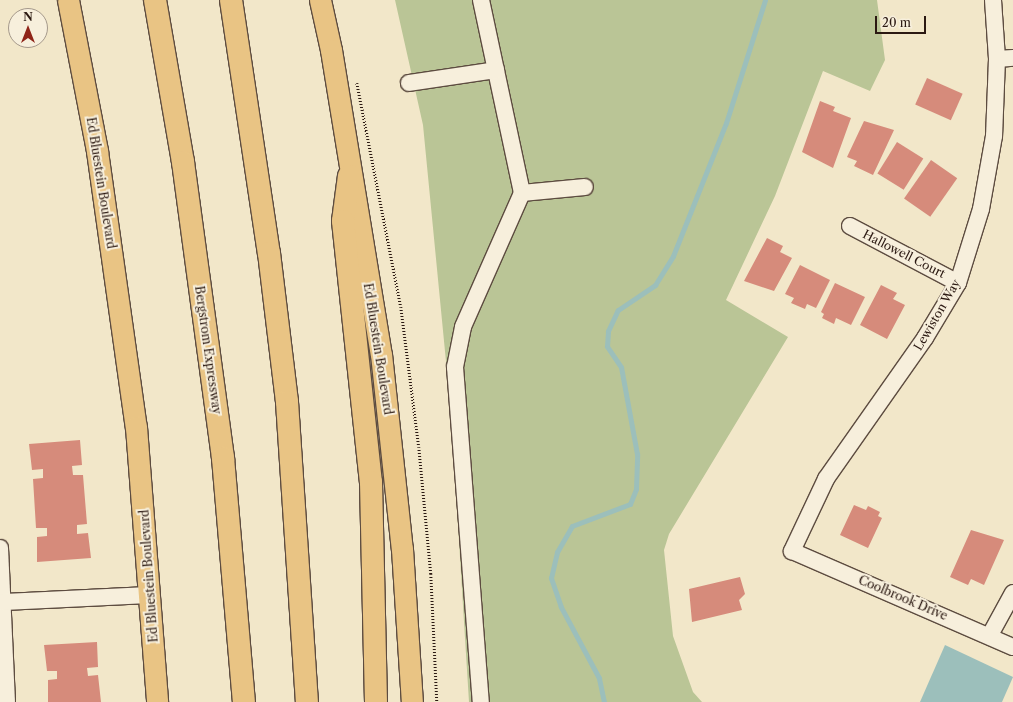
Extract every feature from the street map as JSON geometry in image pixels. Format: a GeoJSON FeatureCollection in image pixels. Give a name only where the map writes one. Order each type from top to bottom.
{"type":"FeatureCollection","features":[{"type":"Feature","properties":{"kind":"highway","name":"Bergstrom Expressway"},"geometry":{"type":"LineString","coordinates":[[156,0],[183,162],[223,458],[244,702]]}},
{"type":"Feature","properties":{"kind":"highway"},"geometry":{"type":"LineString","coordinates":[[231,0],[269,253],[287,402],[307,702]]}},
{"type":"Feature","properties":{"kind":"highway"},"geometry":{"type":"LineString","coordinates":[[349,176],[343,221],[371,482],[376,702]]}},
{"type":"Feature","properties":{"kind":"main road","name":"Ed Bluestein Boulevard"},"geometry":{"type":"LineString","coordinates":[[68,0],[116,274],[136,427],[151,595],[158,702]]}},
{"type":"Feature","properties":{"kind":"main road","name":"Ed Bluestein Boulevard"},"geometry":{"type":"LineString","coordinates":[[320,0],[331,50],[349,176],[386,393],[402,548],[412,702]]}},
{"type":"Feature","properties":{"kind":"street"},"geometry":{"type":"LineString","coordinates":[[481,0],[522,194],[463,327],[454,367],[481,702]]}},
{"type":"Feature","properties":{"kind":"street","name":"Lewiston Way"},"geometry":{"type":"LineString","coordinates":[[792,551],[826,479],[925,338],[958,282],[981,209],[994,136],[1005,58],[993,0]]}},
{"type":"Feature","properties":{"kind":"street"},"geometry":{"type":"LineString","coordinates":[[409,82],[496,70]]}},
{"type":"Feature","properties":{"kind":"street"},"geometry":{"type":"LineString","coordinates":[[522,194],[585,187]]}},
{"type":"Feature","properties":{"kind":"street","name":"Hallowell Court"},"geometry":{"type":"LineString","coordinates":[[850,226],[958,282]]}},
{"type":"Feature","properties":{"kind":"street"},"geometry":{"type":"LineString","coordinates":[[0,548],[7,702]]}},
{"type":"Feature","properties":{"kind":"street","name":"Coolbrook Drive"},"geometry":{"type":"LineString","coordinates":[[792,551],[1013,646]]}},
{"type":"Feature","properties":{"kind":"street"},"geometry":{"type":"LineString","coordinates":[[990,635],[1013,593]]}},
{"type":"Feature","properties":{"kind":"street"},"geometry":{"type":"LineString","coordinates":[[2,602],[151,595]]}},
{"type":"Feature","properties":{"kind":"green space"},"geometry":{"type":"Polygon","coordinates":[[[395,0],[877,0],[885,60],[870,91],[823,71],[775,196],[726,300],[788,337],[669,534],[664,550],[673,636],[693,692],[702,702],[469,702],[451,413],[423,125],[395,0]]]}},
{"type":"Feature","properties":{"kind":"water"},"geometry":{"type":"Polygon","coordinates":[[[945,645],[1013,677],[1002,702],[920,702],[945,645]]]}},
{"type":"Feature","properties":{"kind":"building"},"geometry":{"type":"Polygon","coordinates":[[[927,78],[963,94],[951,120],[915,104],[927,78]]]}},
{"type":"Feature","properties":{"kind":"building"},"geometry":{"type":"Polygon","coordinates":[[[820,101],[835,107],[833,111],[851,118],[833,168],[802,152],[820,101]]]}},
{"type":"Feature","properties":{"kind":"building"},"geometry":{"type":"Polygon","coordinates":[[[864,121],[894,130],[873,175],[854,166],[857,161],[847,157],[864,121]]]}},
{"type":"Feature","properties":{"kind":"building"},"geometry":{"type":"Polygon","coordinates":[[[897,142],[923,158],[904,190],[877,173],[897,142]]]}},
{"type":"Feature","properties":{"kind":"building"},"geometry":{"type":"Polygon","coordinates":[[[931,160],[957,178],[930,217],[904,199],[931,160]]]}},
{"type":"Feature","properties":{"kind":"building"},"geometry":{"type":"Polygon","coordinates":[[[767,238],[783,246],[780,252],[792,258],[774,291],[744,281],[767,238]]]}},
{"type":"Feature","properties":{"kind":"building"},"geometry":{"type":"Polygon","coordinates":[[[800,265],[830,280],[816,308],[807,304],[805,309],[791,303],[794,298],[785,294],[800,265]]]}},
{"type":"Feature","properties":{"kind":"building"},"geometry":{"type":"Polygon","coordinates":[[[835,283],[865,297],[851,325],[836,318],[834,324],[822,318],[824,314],[821,312],[835,283]]]}},
{"type":"Feature","properties":{"kind":"building"},"geometry":{"type":"Polygon","coordinates":[[[881,285],[897,293],[893,299],[905,305],[887,339],[860,325],[881,285]]]}},
{"type":"Feature","properties":{"kind":"building"},"geometry":{"type":"Polygon","coordinates":[[[80,440],[82,465],[72,466],[73,475],[83,475],[87,524],[77,525],[77,534],[88,533],[91,558],[37,562],[37,537],[47,536],[47,528],[36,528],[33,479],[43,478],[43,469],[32,470],[29,444],[80,440]]]}},
{"type":"Feature","properties":{"kind":"building"},"geometry":{"type":"Polygon","coordinates":[[[854,505],[866,510],[868,506],[880,512],[878,516],[882,518],[868,548],[840,535],[854,505]]]}},
{"type":"Feature","properties":{"kind":"building"},"geometry":{"type":"Polygon","coordinates":[[[971,530],[1004,540],[984,585],[971,579],[968,585],[950,577],[971,530]]]}},
{"type":"Feature","properties":{"kind":"building"},"geometry":{"type":"Polygon","coordinates":[[[740,577],[745,594],[739,600],[742,610],[692,622],[689,589],[740,577]]]}},
{"type":"Feature","properties":{"kind":"building"},"geometry":{"type":"Polygon","coordinates":[[[97,642],[98,667],[87,668],[88,676],[98,675],[101,702],[48,702],[48,680],[57,679],[57,671],[47,671],[44,645],[97,642]]]}},
{"type":"Feature","properties":{"kind":"waterway"},"geometry":{"type":"LineString","coordinates":[[604,702],[599,678],[561,607],[551,578],[557,552],[572,526],[630,504],[636,489],[637,454],[621,367],[607,346],[608,331],[618,310],[655,285],[673,256],[726,123],[765,0]]}}]}
